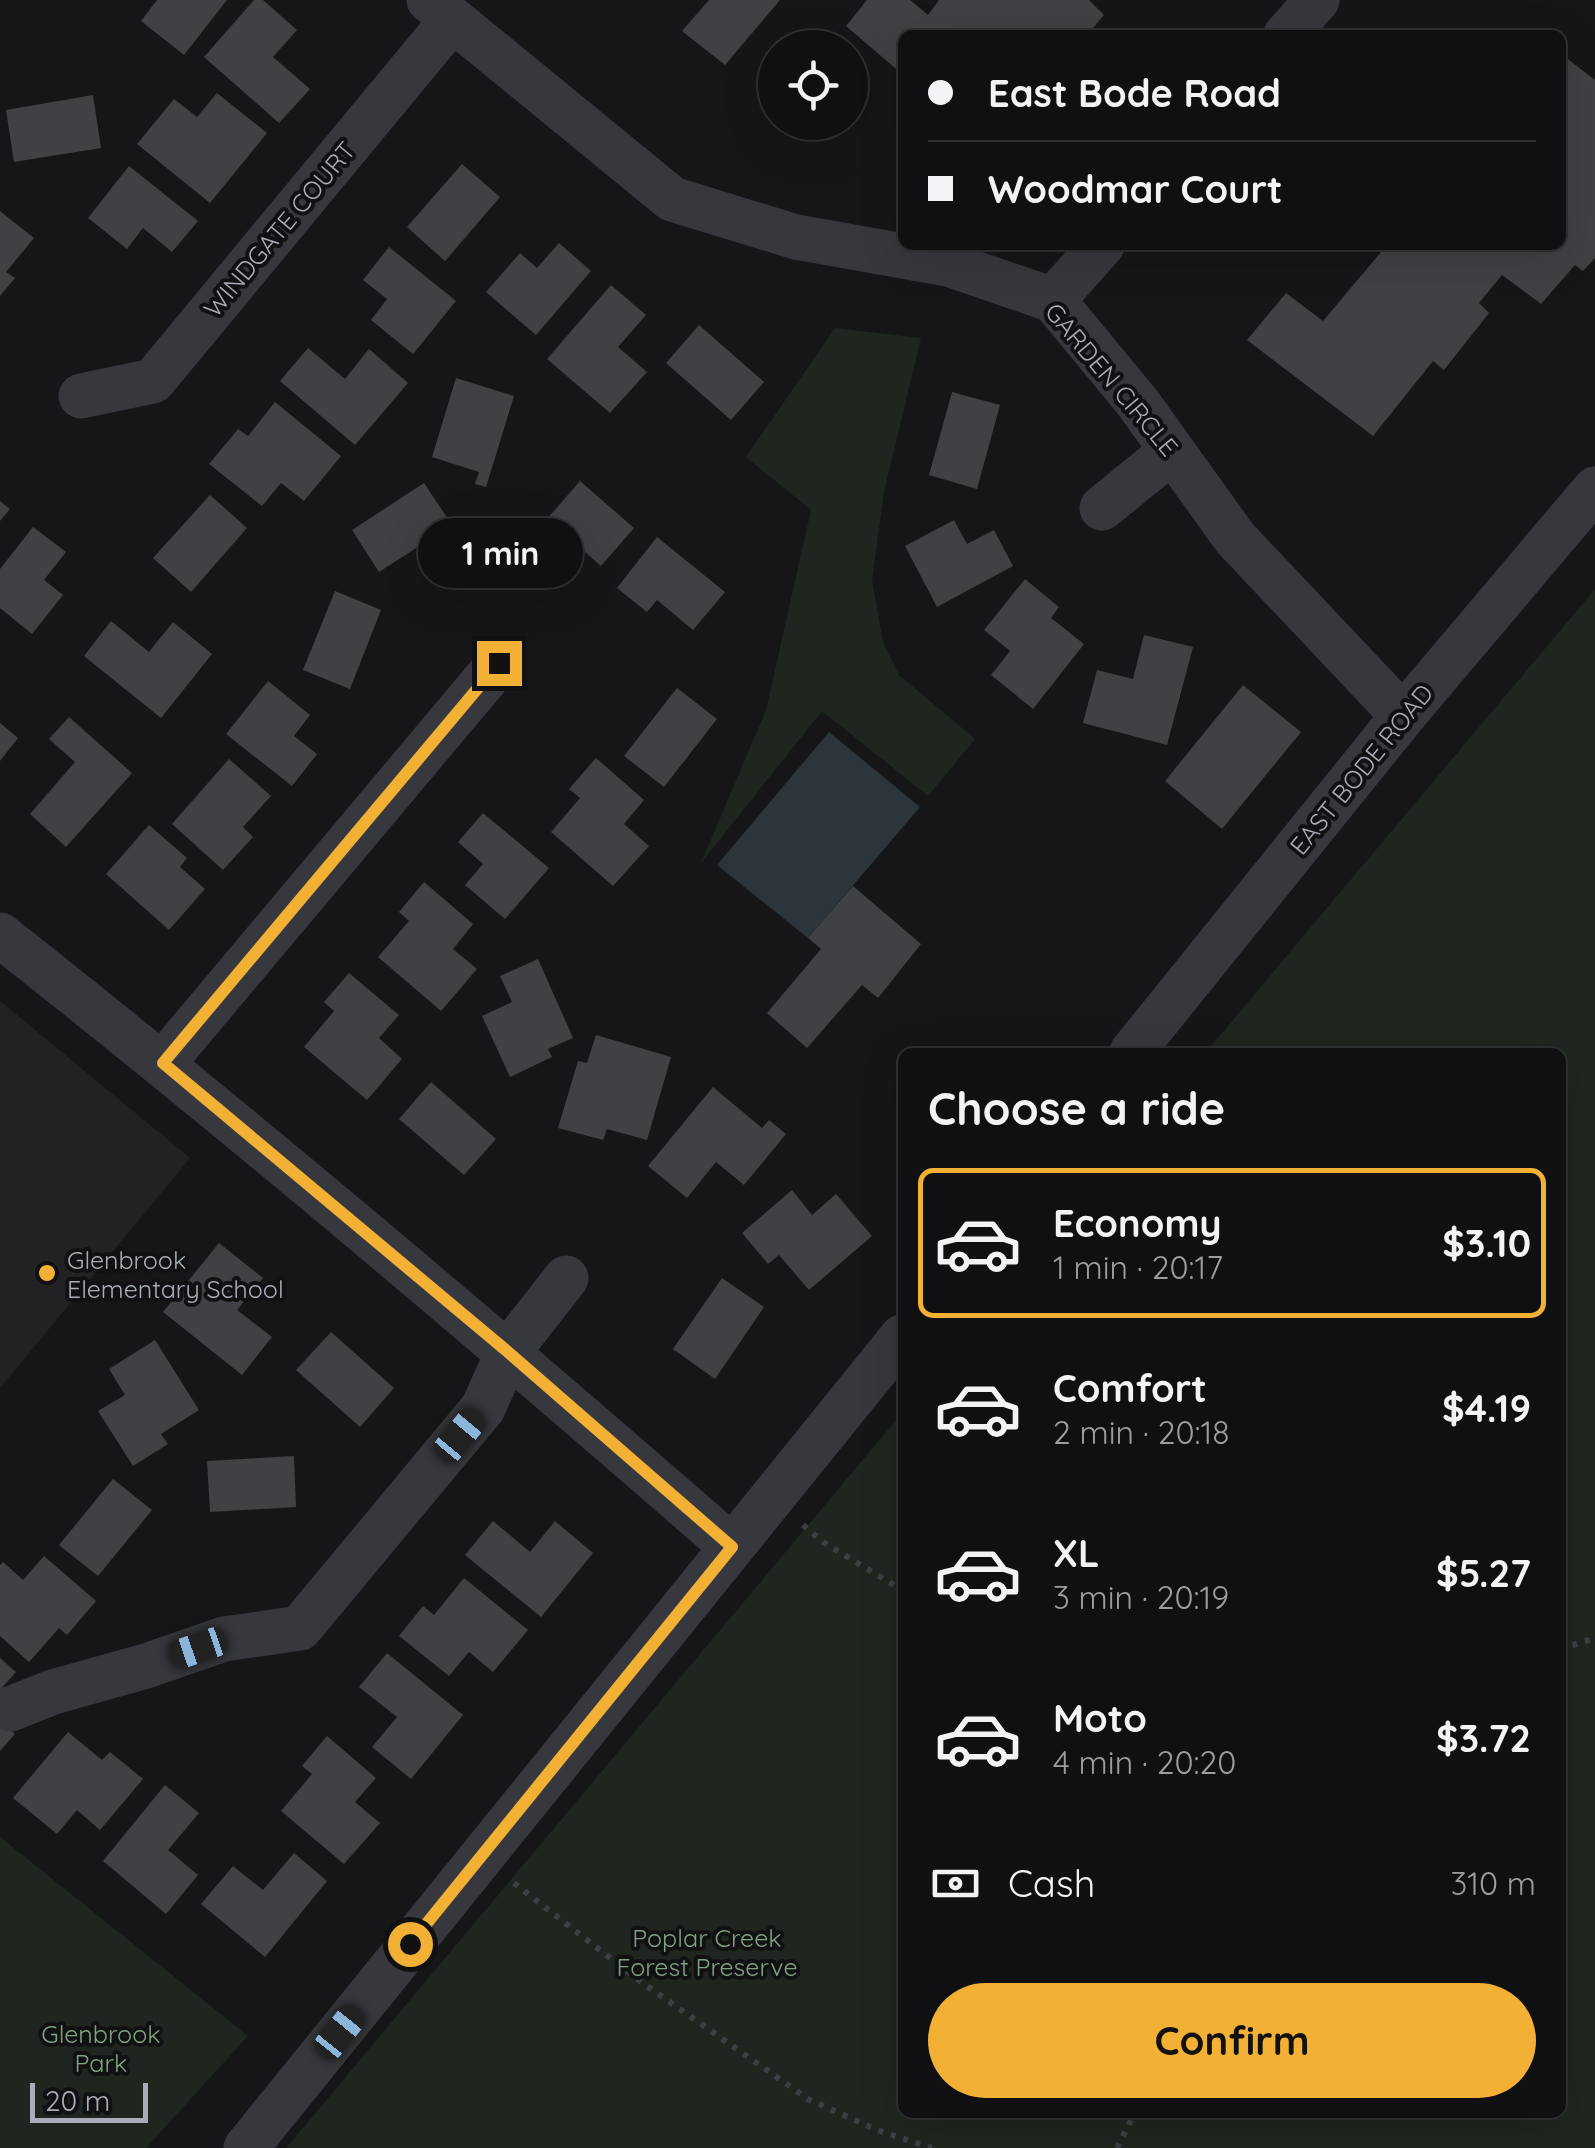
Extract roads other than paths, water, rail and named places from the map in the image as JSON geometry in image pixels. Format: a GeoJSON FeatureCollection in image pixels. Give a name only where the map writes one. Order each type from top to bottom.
{"type":"FeatureCollection","features":[{"type":"Feature","properties":{"kind":"street"},"geometry":{"type":"LineString","coordinates":[[1290,30],[1317,0]]}},
{"type":"Feature","properties":{"kind":"street","name":"GARDEN CIRCLE"},"geometry":{"type":"LineString","coordinates":[[441,10],[672,199],[796,238],[948,264],[1053,300],[1138,403],[1235,538],[1403,716]]}},
{"type":"Feature","properties":{"kind":"street","name":"WINDGATE COURT"},"geometry":{"type":"LineString","coordinates":[[82,396],[153,381],[441,10]]}},
{"type":"Feature","properties":{"kind":"street"},"geometry":{"type":"LineString","coordinates":[[1053,300],[1098,250]]}},
{"type":"Feature","properties":{"kind":"street"},"geometry":{"type":"LineString","coordinates":[[1102,508],[1172,450]]}},
{"type":"Feature","properties":{"kind":"street","name":"EAST BODE ROAD"},"geometry":{"type":"LineString","coordinates":[[1135,1048],[1403,716],[1595,489]]}},
{"type":"Feature","properties":{"kind":"street"},"geometry":{"type":"LineString","coordinates":[[163,1063],[499,663]]}},
{"type":"Feature","properties":{"kind":"street"},"geometry":{"type":"LineString","coordinates":[[0,934],[163,1063],[508,1352],[732,1547]]}},
{"type":"Feature","properties":{"kind":"street"},"geometry":{"type":"LineString","coordinates":[[10,1709],[224,1639],[300,1628],[483,1408],[508,1352],[566,1278]]}},
{"type":"Feature","properties":{"kind":"street"},"geometry":{"type":"LineString","coordinates":[[246,2148],[898,1342]]}},
{"type":"Feature","properties":{"kind":"place","name":"Glenbrook Elementary School"},"geometry":{"type":"Point","coordinates":[47,1273]}},
{"type":"Feature","properties":{"kind":"park label","name":"Poplar Creek Forest Preserve"},"geometry":{"type":"Point","coordinates":[707,1952]}},
{"type":"Feature","properties":{"kind":"park label","name":"Glenbrook Park"},"geometry":{"type":"Point","coordinates":[101,2048]}}]}
